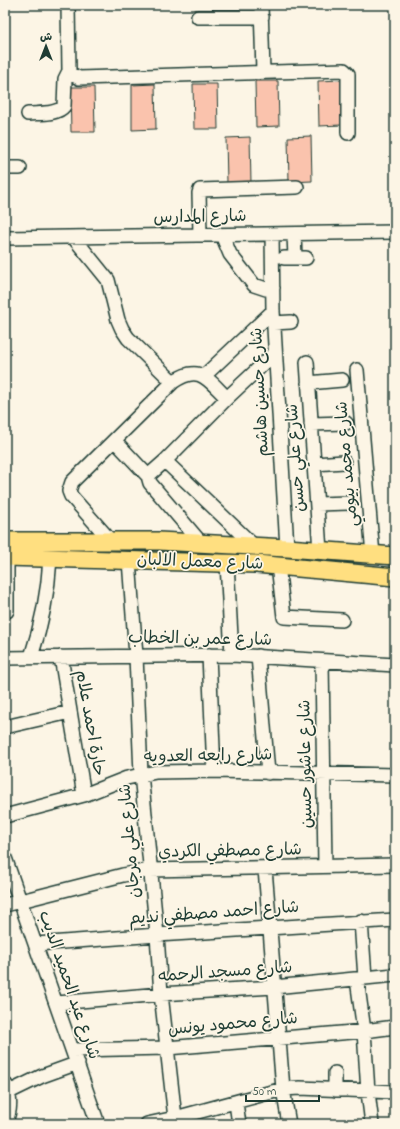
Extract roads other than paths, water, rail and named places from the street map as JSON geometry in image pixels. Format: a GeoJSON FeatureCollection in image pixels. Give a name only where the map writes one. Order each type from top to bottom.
{"type":"FeatureCollection","features":[{"type":"Feature","properties":{"kind":"main road","name":"شارع معمل الالبان"},"geometry":{"type":"LineString","coordinates":[[6,551],[110,540],[201,543],[395,556]]}},
{"type":"Feature","properties":{"kind":"main road","name":"شارع معمل الالبان"},"geometry":{"type":"LineString","coordinates":[[6,551],[50,559],[227,562],[278,565],[395,577]]}},
{"type":"Feature","properties":{"kind":"main road"},"geometry":{"type":"LineString","coordinates":[[6,551],[118,551],[242,556],[395,568]]}},
{"type":"Feature","properties":{"kind":"street"},"geometry":{"type":"LineString","coordinates":[[28,114],[56,112],[64,106],[65,79],[69,71],[68,5]]}},
{"type":"Feature","properties":{"kind":"street"},"geometry":{"type":"LineString","coordinates":[[198,17],[262,11],[263,72]]}},
{"type":"Feature","properties":{"kind":"street"},"geometry":{"type":"LineString","coordinates":[[69,71],[71,74],[79,78],[344,70],[348,74],[348,133]]}},
{"type":"Feature","properties":{"kind":"street"},"geometry":{"type":"LineString","coordinates":[[5,168],[20,168]]}},
{"type":"Feature","properties":{"kind":"street"},"geometry":{"type":"LineString","coordinates":[[200,235],[198,193],[200,190],[297,187]]}},
{"type":"Feature","properties":{"kind":"street","name":"شارع المدارس"},"geometry":{"type":"LineString","coordinates":[[5,238],[395,232]]}},
{"type":"Feature","properties":{"kind":"street","name":"شارع حسين هاشم"},"geometry":{"type":"LineString","coordinates":[[272,234],[273,317],[287,548]]}},
{"type":"Feature","properties":{"kind":"street"},"geometry":{"type":"LineString","coordinates":[[294,234],[295,258]]}},
{"type":"Feature","properties":{"kind":"street"},"geometry":{"type":"LineString","coordinates":[[222,235],[230,254],[254,285],[266,289],[273,288]]}},
{"type":"Feature","properties":{"kind":"street"},"geometry":{"type":"LineString","coordinates":[[74,238],[108,280],[122,329],[128,338],[173,382]]}},
{"type":"Feature","properties":{"kind":"street"},"geometry":{"type":"LineString","coordinates":[[204,376],[273,317],[291,322]]}},
{"type":"Feature","properties":{"kind":"street"},"geometry":{"type":"LineString","coordinates":[[148,476],[165,461],[226,398],[275,353]]}},
{"type":"Feature","properties":{"kind":"street","name":"شارع علي حسن"},"geometry":{"type":"LineString","coordinates":[[307,362],[320,550]]}},
{"type":"Feature","properties":{"kind":"street","name":"شارع محمد بيومي"},"geometry":{"type":"LineString","coordinates":[[357,370],[373,555]]}},
{"type":"Feature","properties":{"kind":"street"},"geometry":{"type":"LineString","coordinates":[[110,540],[71,496],[69,491],[72,482],[173,382],[182,375],[196,373],[204,376],[226,398]]}},
{"type":"Feature","properties":{"kind":"street"},"geometry":{"type":"LineString","coordinates":[[308,383],[342,380]]}},
{"type":"Feature","properties":{"kind":"street"},"geometry":{"type":"LineString","coordinates":[[311,424],[346,423]]}},
{"type":"Feature","properties":{"kind":"street"},"geometry":{"type":"LineString","coordinates":[[115,441],[148,476],[150,483],[201,543]]}},
{"type":"Feature","properties":{"kind":"street"},"geometry":{"type":"LineString","coordinates":[[165,461],[254,546]]}},
{"type":"Feature","properties":{"kind":"street"},"geometry":{"type":"LineString","coordinates":[[314,464],[344,462]]}},
{"type":"Feature","properties":{"kind":"street"},"geometry":{"type":"LineString","coordinates":[[317,504],[349,502]]}},
{"type":"Feature","properties":{"kind":"street"},"geometry":{"type":"LineString","coordinates":[[6,551],[7,611]]}},
{"type":"Feature","properties":{"kind":"street"},"geometry":{"type":"LineString","coordinates":[[31,657],[40,632],[46,606],[50,559]]}},
{"type":"Feature","properties":{"kind":"street","name":"شارع علي مرجان"},"geometry":{"type":"LineString","coordinates":[[129,560],[136,656],[141,774],[157,935],[161,994],[176,1118]]}},
{"type":"Feature","properties":{"kind":"street"},"geometry":{"type":"LineString","coordinates":[[227,562],[232,655]]}},
{"type":"Feature","properties":{"kind":"street"},"geometry":{"type":"LineString","coordinates":[[278,565],[284,617],[342,620]]}},
{"type":"Feature","properties":{"kind":"street"},"geometry":{"type":"LineString","coordinates":[[209,655],[214,771]]}},
{"type":"Feature","properties":{"kind":"street","name":"شارع عمر بن الخطاب"},"geometry":{"type":"LineString","coordinates":[[5,658],[232,655],[395,665]]}},
{"type":"Feature","properties":{"kind":"street"},"geometry":{"type":"LineString","coordinates":[[258,656],[268,773]]}},
{"type":"Feature","properties":{"kind":"street","name":"حارة احمد علام"},"geometry":{"type":"LineString","coordinates":[[60,657],[84,795]]}},
{"type":"Feature","properties":{"kind":"street","name":"شارع عاشور حسين"},"geometry":{"type":"LineString","coordinates":[[322,661],[325,866]]}},
{"type":"Feature","properties":{"kind":"street"},"geometry":{"type":"LineString","coordinates":[[5,727],[70,712]]}},
{"type":"Feature","properties":{"kind":"street","name":"شارع رابعه العدويه"},"geometry":{"type":"LineString","coordinates":[[5,816],[84,795],[127,778],[156,772],[214,771],[395,775]]}},
{"type":"Feature","properties":{"kind":"street","name":"شارع عبد الحميد الديب"},"geometry":{"type":"LineString","coordinates":[[5,858],[78,1063],[98,1124]]}},
{"type":"Feature","properties":{"kind":"street","name":"شارع مصطفي الكردي"},"geometry":{"type":"LineString","coordinates":[[5,905],[124,875],[150,870],[265,869],[395,865]]}},
{"type":"Feature","properties":{"kind":"street"},"geometry":{"type":"LineString","coordinates":[[265,869],[283,1089],[289,1124]]}},
{"type":"Feature","properties":{"kind":"street","name":"شارع احمد مصطفي نديم"},"geometry":{"type":"LineString","coordinates":[[36,944],[269,927],[395,920]]}},
{"type":"Feature","properties":{"kind":"street"},"geometry":{"type":"LineString","coordinates":[[361,921],[361,978],[368,1092],[372,1124]]}},
{"type":"Feature","properties":{"kind":"street","name":"شارع مسجد الرحمه"},"geometry":{"type":"LineString","coordinates":[[57,1003],[161,994],[274,987],[395,975]]}},
{"type":"Feature","properties":{"kind":"street","name":"شارع محمود يونس"},"geometry":{"type":"LineString","coordinates":[[73,1050],[167,1048],[395,1027]]}},
{"type":"Feature","properties":{"kind":"street"},"geometry":{"type":"LineString","coordinates":[[5,1124],[10,1113],[10,1102],[6,1090],[78,1063]]}},
{"type":"Feature","properties":{"kind":"street"},"geometry":{"type":"LineString","coordinates":[[335,1073],[335,1090]]}},
{"type":"Feature","properties":{"kind":"street"},"geometry":{"type":"LineString","coordinates":[[147,1124],[176,1118],[309,1083],[335,1090],[395,1092]]}},
{"type":"Feature","properties":{"kind":"street"},"geometry":{"type":"LineString","coordinates":[[236,1102],[239,1124]]}}]}
